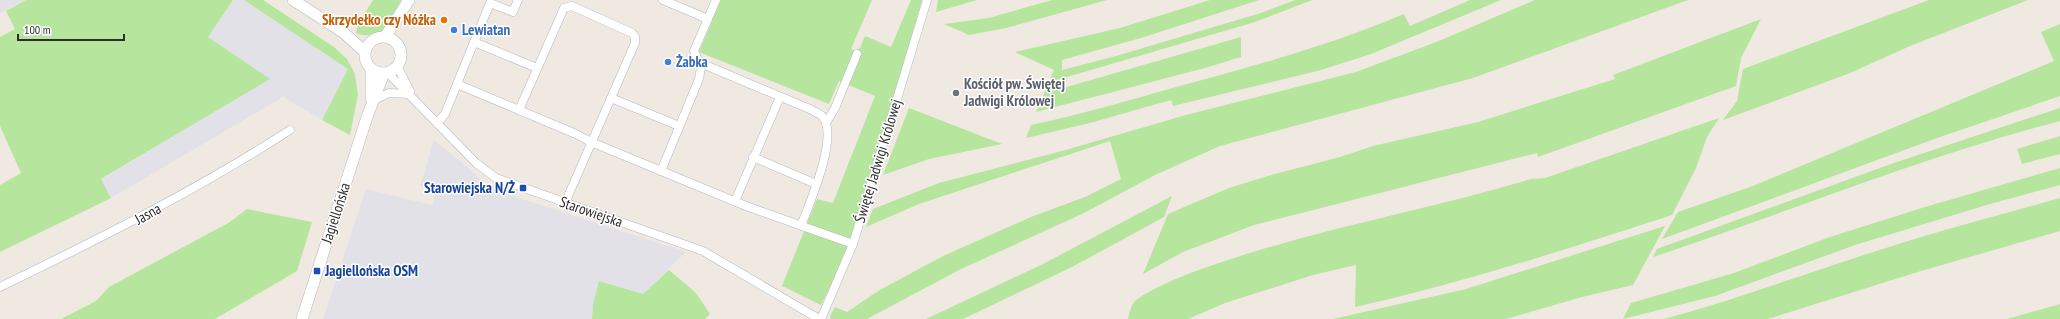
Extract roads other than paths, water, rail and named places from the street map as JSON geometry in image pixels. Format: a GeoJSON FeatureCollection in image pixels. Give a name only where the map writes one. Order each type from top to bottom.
{"type":"FeatureCollection","features":[{"type":"Feature","properties":{"kind":"street"},"geometry":{"type":"LineString","coordinates":[[293,0],[344,33],[364,52],[365,59],[371,69],[386,73],[397,66],[401,55],[397,44],[397,36],[404,10]]}},
{"type":"Feature","properties":{"kind":"street"},"geometry":{"type":"LineString","coordinates":[[344,33],[371,41],[385,37],[410,0]]}},
{"type":"Feature","properties":{"kind":"street"},"geometry":{"type":"LineString","coordinates":[[437,123],[444,114],[490,3],[513,12],[518,0]]}},
{"type":"Feature","properties":{"kind":"street"},"geometry":{"type":"LineString","coordinates":[[664,0],[708,19]]}},
{"type":"Feature","properties":{"kind":"street"},"geometry":{"type":"LineString","coordinates":[[661,171],[699,79],[701,67],[694,50],[716,0]]}},
{"type":"Feature","properties":{"kind":"street","name":"Świętej Jadwigi Królowej"},"geometry":{"type":"LineString","coordinates":[[820,319],[853,244],[927,0]]}},
{"type":"Feature","properties":{"kind":"street"},"geometry":{"type":"LineString","coordinates":[[519,110],[564,8],[572,6],[632,33],[635,37],[635,42],[565,203]]}},
{"type":"Feature","properties":{"kind":"street"},"geometry":{"type":"LineString","coordinates":[[385,37],[397,44]]}},
{"type":"Feature","properties":{"kind":"street"},"geometry":{"type":"LineString","coordinates":[[364,52],[371,41]]}},
{"type":"Feature","properties":{"kind":"street"},"geometry":{"type":"LineString","coordinates":[[474,42],[537,68]]}},
{"type":"Feature","properties":{"kind":"street"},"geometry":{"type":"LineString","coordinates":[[826,123],[857,54]]}},
{"type":"Feature","properties":{"kind":"street"},"geometry":{"type":"LineString","coordinates":[[698,62],[812,110],[822,116],[826,123],[828,136],[826,154],[801,226]]}},
{"type":"Feature","properties":{"kind":"street"},"geometry":{"type":"LineString","coordinates":[[397,66],[412,96]]}},
{"type":"Feature","properties":{"kind":"street","name":"Jagiellońska"},"geometry":{"type":"LineString","coordinates":[[371,69],[372,104]]}},
{"type":"Feature","properties":{"kind":"street","name":"Jagiellońska"},"geometry":{"type":"LineString","coordinates":[[302,319],[372,104],[386,73]]}},
{"type":"Feature","properties":{"kind":"street","name":"Starowiejska"},"geometry":{"type":"LineString","coordinates":[[386,73],[412,96],[476,163],[490,175],[505,182],[703,251],[820,319]]}},
{"type":"Feature","properties":{"kind":"street"},"geometry":{"type":"LineString","coordinates":[[457,84],[591,142],[735,201],[853,244]]}},
{"type":"Feature","properties":{"kind":"street"},"geometry":{"type":"LineString","coordinates":[[372,104],[389,93],[412,96]]}},
{"type":"Feature","properties":{"kind":"street"},"geometry":{"type":"LineString","coordinates":[[735,201],[780,97]]}},
{"type":"Feature","properties":{"kind":"street"},"geometry":{"type":"LineString","coordinates":[[611,98],[679,126]]}},
{"type":"Feature","properties":{"kind":"street","name":"Jasna"},"geometry":{"type":"LineString","coordinates":[[0,287],[140,218],[234,166],[290,130]]}},
{"type":"Feature","properties":{"kind":"street"},"geometry":{"type":"LineString","coordinates":[[753,157],[816,184]]}},
{"type":"Feature","properties":{"kind":"place","name":"Skrzydełko czy Nóżka"},"geometry":{"type":"Point","coordinates":[444,20]}},
{"type":"Feature","properties":{"kind":"place","name":"Lewiatan"},"geometry":{"type":"Point","coordinates":[454,30]}},
{"type":"Feature","properties":{"kind":"place","name":"Żabka"},"geometry":{"type":"Point","coordinates":[668,62]}},
{"type":"Feature","properties":{"kind":"place","name":"Kościół pw. Świętej Jadwigi Królowej"},"geometry":{"type":"Point","coordinates":[956,93]}},
{"type":"Feature","properties":{"kind":"place","name":"Starowiejska N/Ż"},"geometry":{"type":"Point","coordinates":[523,188]}},
{"type":"Feature","properties":{"kind":"place","name":"Jagiellońska OSM"},"geometry":{"type":"Point","coordinates":[317,271]}}]}
